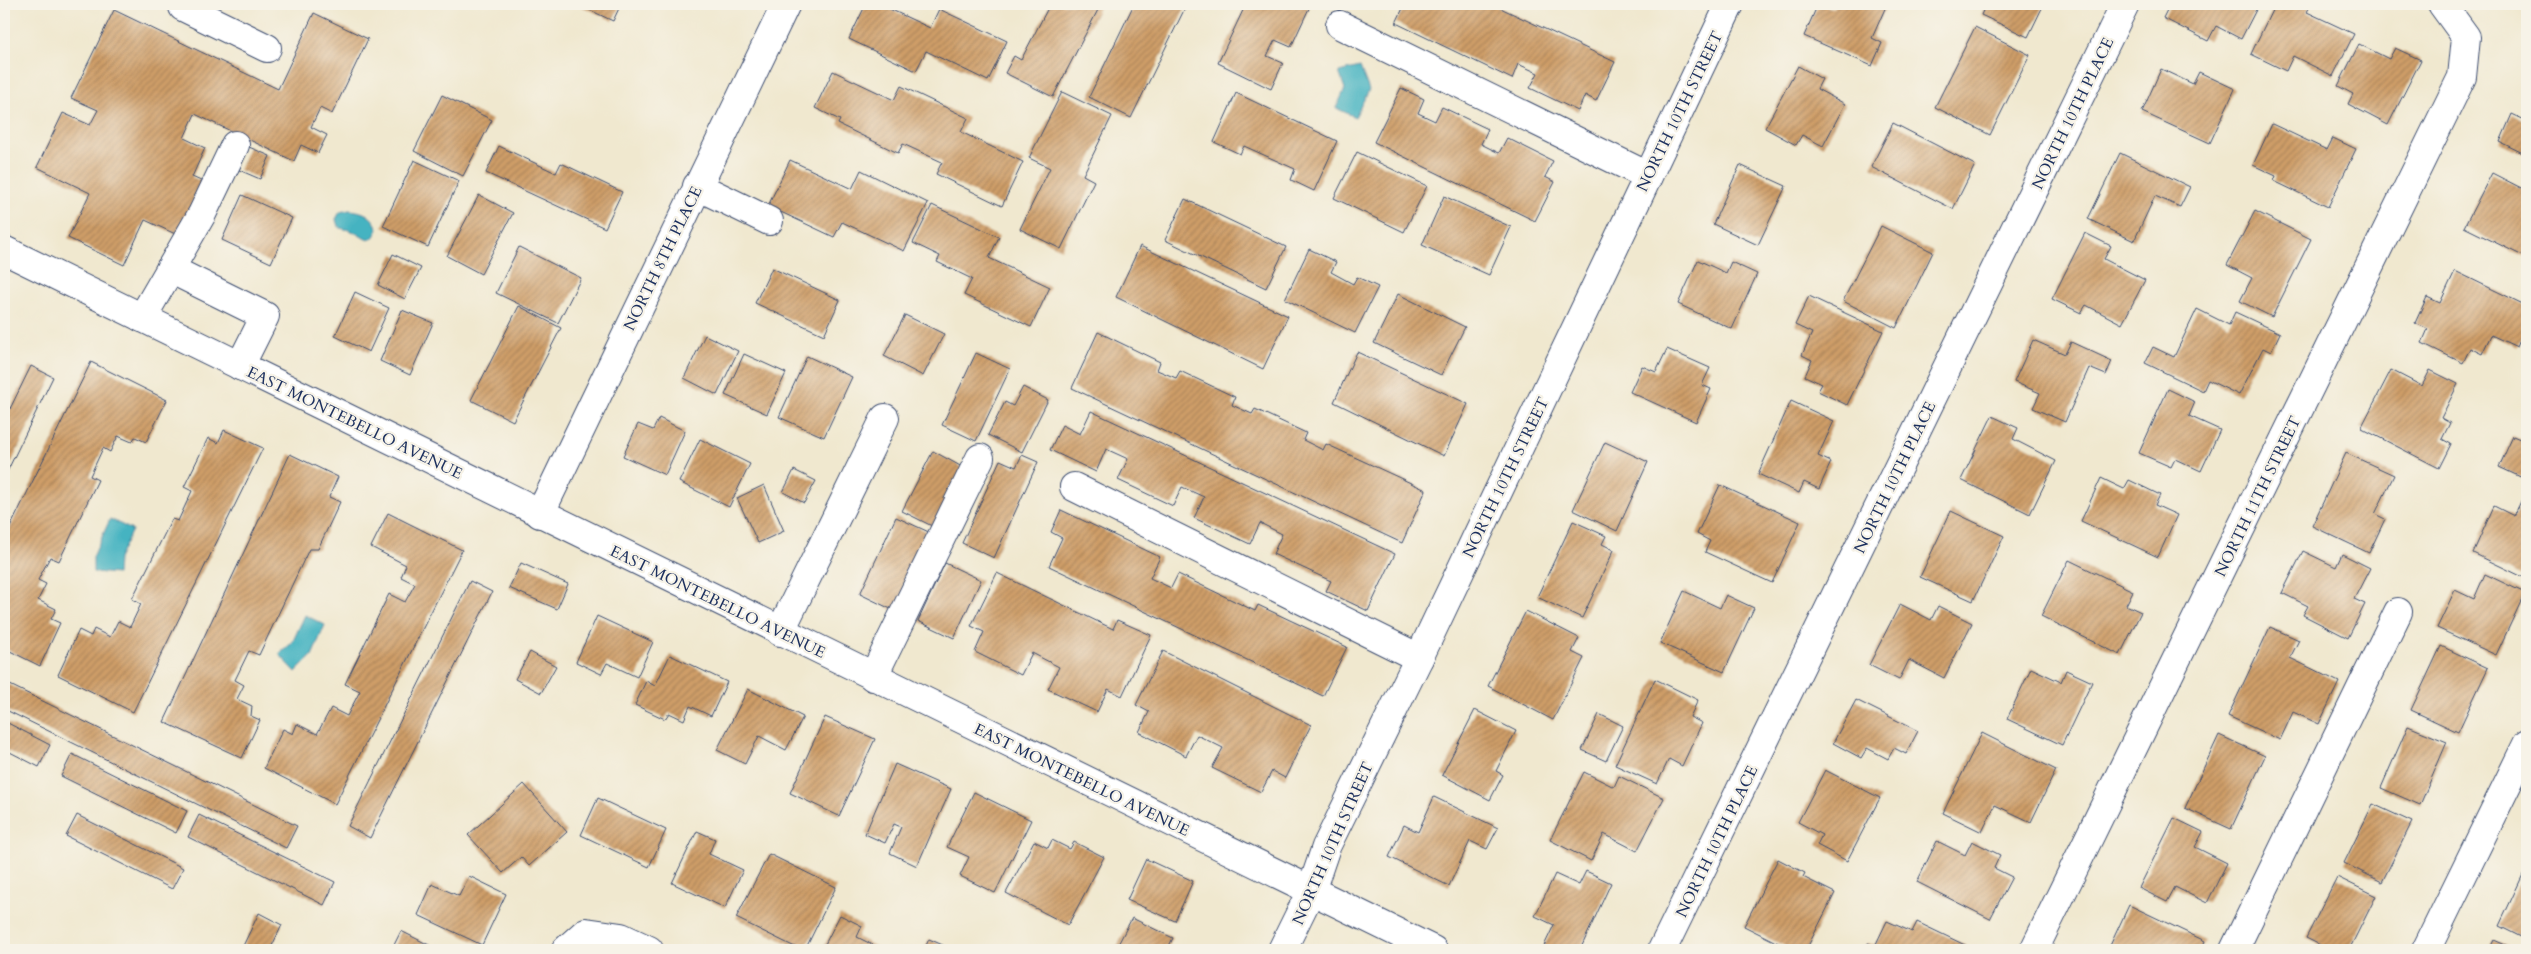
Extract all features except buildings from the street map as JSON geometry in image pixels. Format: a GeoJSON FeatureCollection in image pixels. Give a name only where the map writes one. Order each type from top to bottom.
{"type":"FeatureCollection","features":[{"type":"Feature","properties":{"kind":"street","name":"NORTH 8TH PLACE"},"geometry":{"type":"LineString","coordinates":[[540,514],[786,4]]}},
{"type":"Feature","properties":{"kind":"street","name":"NORTH 10TH STREET"},"geometry":{"type":"LineString","coordinates":[[1282,950],[1311,891],[1326,847],[1419,658],[1730,4]]}},
{"type":"Feature","properties":{"kind":"street","name":"NORTH 10TH PLACE"},"geometry":{"type":"LineString","coordinates":[[1662,950],[2125,4]]}},
{"type":"Feature","properties":{"kind":"street","name":"NORTH 11TH STREET"},"geometry":{"type":"LineString","coordinates":[[2034,950],[2462,77],[2466,38],[2442,4]]}},
{"type":"Feature","properties":{"kind":"street"},"geometry":{"type":"LineString","coordinates":[[182,5],[267,48]]}},
{"type":"Feature","properties":{"kind":"street"},"geometry":{"type":"LineString","coordinates":[[1340,25],[1648,176]]}},
{"type":"Feature","properties":{"kind":"street"},"geometry":{"type":"LineString","coordinates":[[142,318],[202,214],[235,145]]}},
{"type":"Feature","properties":{"kind":"street"},"geometry":{"type":"LineString","coordinates":[[697,186],[769,221]]}},
{"type":"Feature","properties":{"kind":"street","name":"EAST MONTEBELLO AVENUE"},"geometry":{"type":"LineString","coordinates":[[4,250],[780,632],[1433,950]]}},
{"type":"Feature","properties":{"kind":"street"},"geometry":{"type":"LineString","coordinates":[[170,269],[265,316],[240,366]]}},
{"type":"Feature","properties":{"kind":"street"},"geometry":{"type":"LineString","coordinates":[[780,632],[885,418]]}},
{"type":"Feature","properties":{"kind":"street"},"geometry":{"type":"LineString","coordinates":[[873,677],[980,458]]}},
{"type":"Feature","properties":{"kind":"street"},"geometry":{"type":"LineString","coordinates":[[1074,487],[1419,658]]}},
{"type":"Feature","properties":{"kind":"street"},"geometry":{"type":"LineString","coordinates":[[2234,950],[2398,612]]}},
{"type":"Feature","properties":{"kind":"street"},"geometry":{"type":"LineString","coordinates":[[2426,950],[2527,744]]}},
{"type":"Feature","properties":{"kind":"street"},"geometry":{"type":"LineString","coordinates":[[566,950],[586,932],[621,937],[649,950]]}},
{"type":"Feature","properties":{"kind":"water"},"geometry":{"type":"Polygon","coordinates":[[[1360,67],[1369,90],[1355,117],[1336,108],[1345,89],[1339,72],[1360,67]]]}},
{"type":"Feature","properties":{"kind":"water"},"geometry":{"type":"Polygon","coordinates":[[[349,210],[359,211],[373,220],[378,229],[373,238],[368,240],[338,226],[336,219],[340,212],[349,210]]]}},
{"type":"Feature","properties":{"kind":"water"},"geometry":{"type":"Polygon","coordinates":[[[110,519],[132,530],[118,559],[117,574],[93,572],[93,557],[110,519]]]}},
{"type":"Feature","properties":{"kind":"water"},"geometry":{"type":"Polygon","coordinates":[[[305,615],[325,625],[312,656],[296,672],[279,654],[292,643],[305,615]]]}}]}
